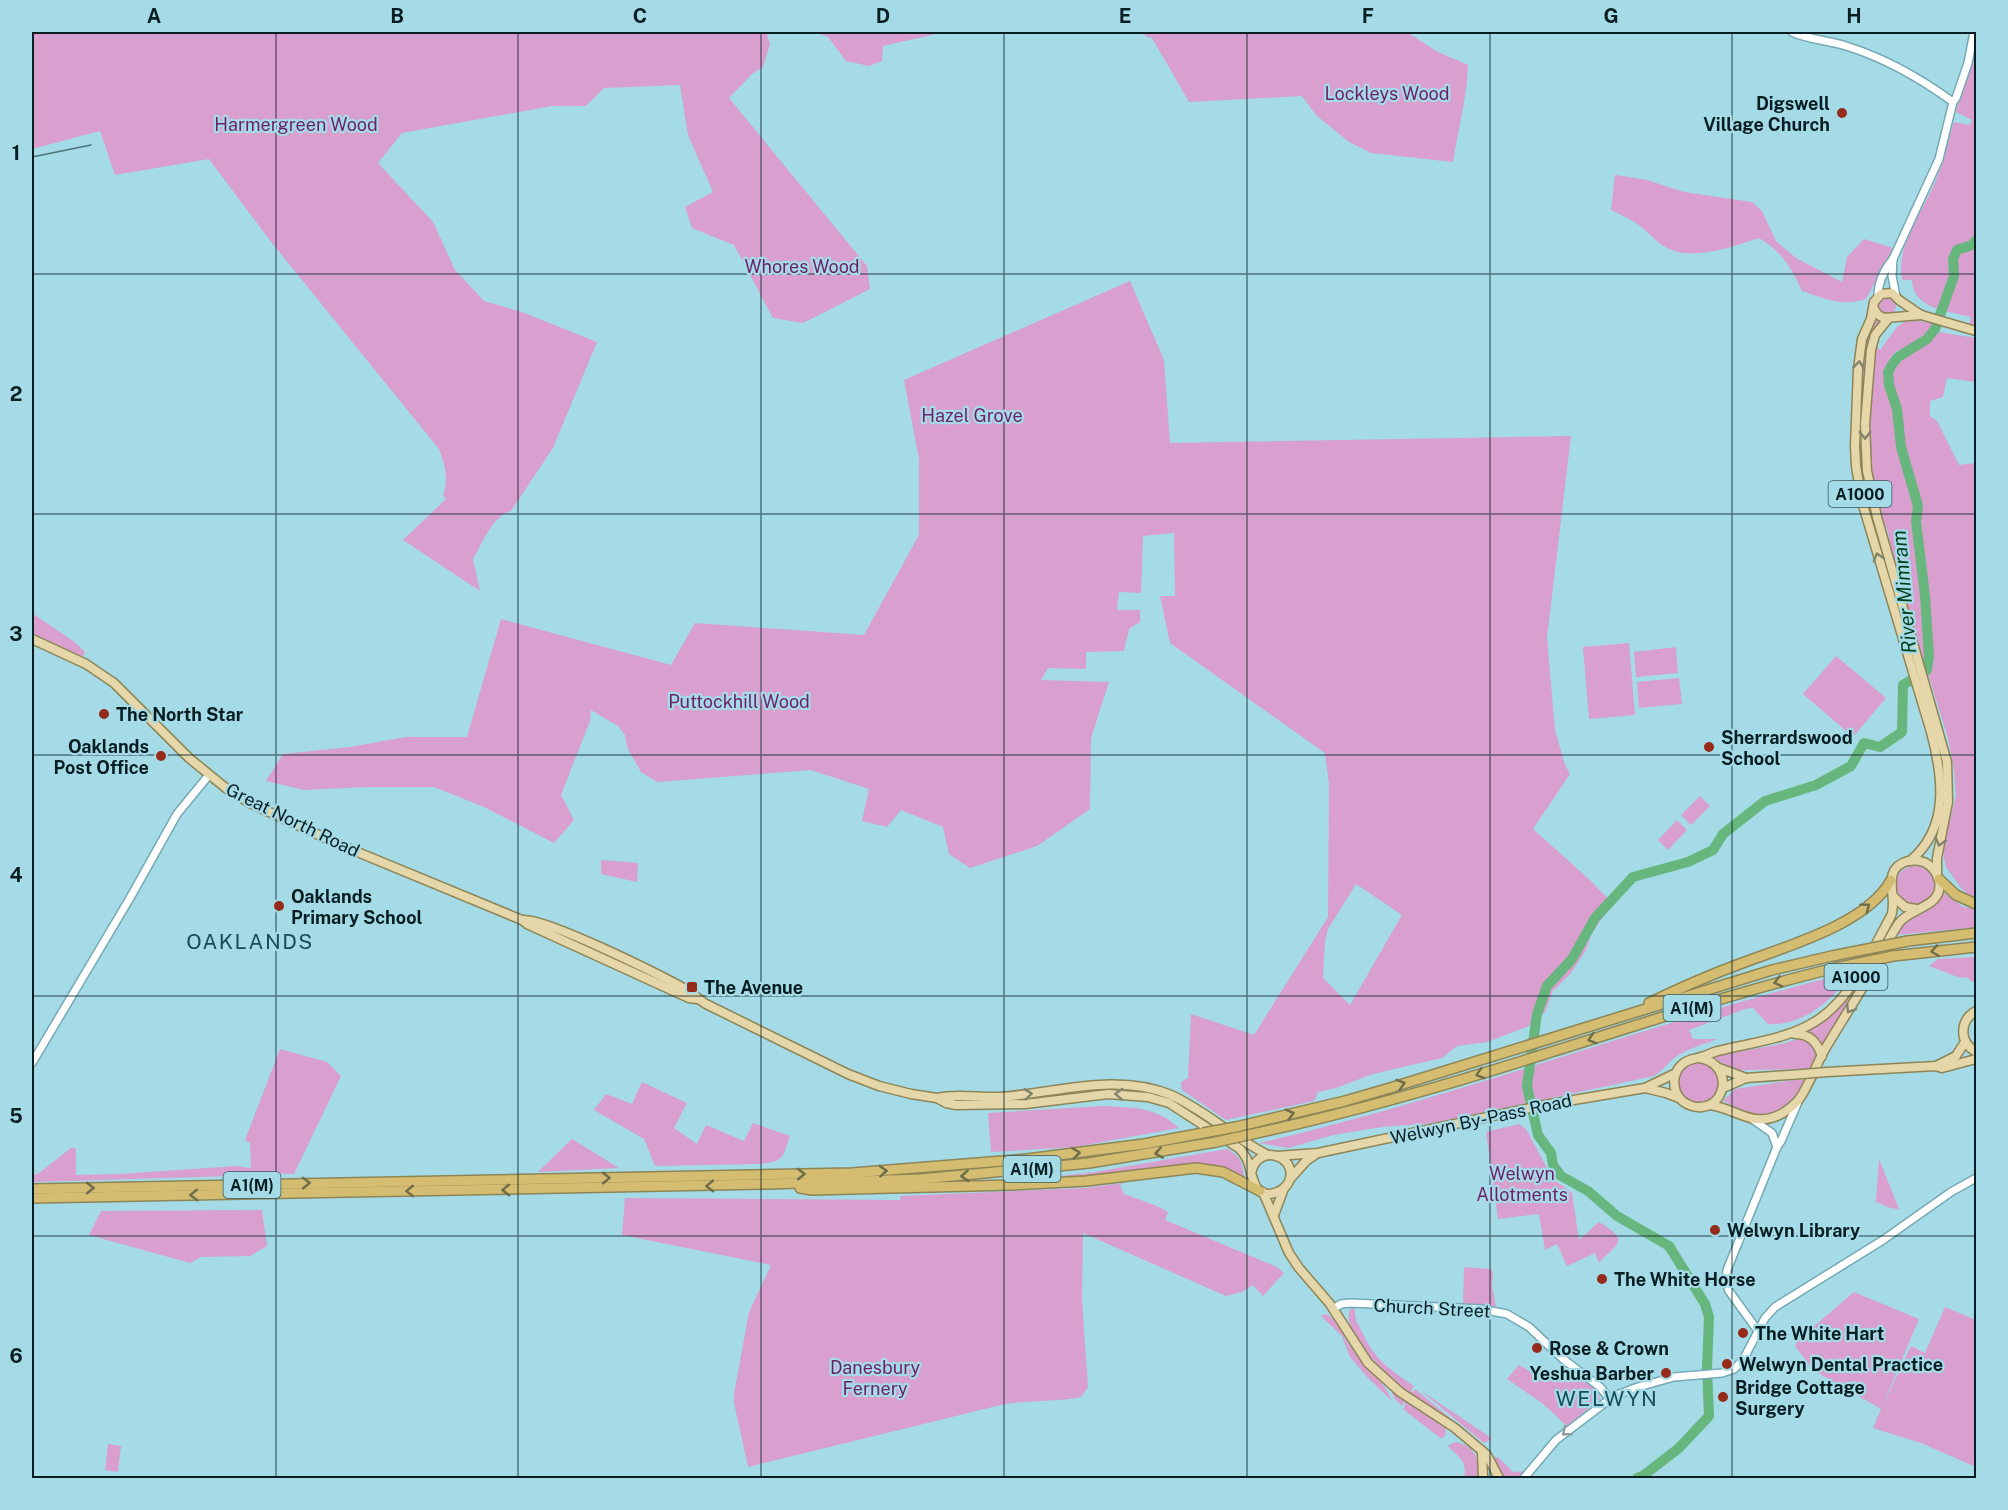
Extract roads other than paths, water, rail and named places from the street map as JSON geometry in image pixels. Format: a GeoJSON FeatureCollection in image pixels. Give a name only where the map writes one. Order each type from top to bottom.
{"type":"FeatureCollection","features":[{"type":"Feature","properties":{"kind":"highway"},"geometry":{"type":"LineString","coordinates":[[1938,876],[1956,896],[1977,904]]}},
{"type":"Feature","properties":{"kind":"highway"},"geometry":{"type":"LineString","coordinates":[[1626,1016],[1686,985],[1841,923],[1868,907],[1883,893],[1891,880]]}},
{"type":"Feature","properties":{"kind":"highway","name":"A1(M)"},"geometry":{"type":"LineString","coordinates":[[32,1198],[468,1191],[546,1184],[852,1173],[1027,1159],[1144,1144],[1236,1127],[1345,1101],[1772,970],[1908,941],[1977,933]]}},
{"type":"Feature","properties":{"kind":"highway","name":"A1(M)"},"geometry":{"type":"LineString","coordinates":[[32,1189],[473,1180],[546,1184],[847,1183],[971,1176],[1089,1163],[1216,1142],[1349,1111],[1506,1066],[1724,998],[1835,968],[1893,956],[1977,946]]}},
{"type":"Feature","properties":{"kind":"highway"},"geometry":{"type":"LineString","coordinates":[[768,1184],[812,1190],[924,1188],[1086,1180],[1196,1168],[1223,1172],[1261,1191]]}},
{"type":"Feature","properties":{"kind":"main road"},"geometry":{"type":"LineString","coordinates":[[1924,316],[1891,318],[1878,315],[1874,309],[1874,302],[1885,292],[1924,316],[1977,331]]}},
{"type":"Feature","properties":{"kind":"main road"},"geometry":{"type":"LineString","coordinates":[[1891,318],[1899,311],[1897,298]]}},
{"type":"Feature","properties":{"kind":"main road","name":"A1000"},"geometry":{"type":"LineString","coordinates":[[1874,309],[1862,339],[1858,369],[1855,424],[1856,466],[1862,502],[1917,672]]}},
{"type":"Feature","properties":{"kind":"main road","name":"A1000"},"geometry":{"type":"LineString","coordinates":[[1891,318],[1875,335],[1871,350],[1865,412],[1867,471],[1920,683],[1936,752],[1940,781],[1935,828],[1923,849],[1909,861]]}},
{"type":"Feature","properties":{"kind":"main road","name":"Great North Road"},"geometry":{"type":"LineString","coordinates":[[32,639],[86,664],[114,683],[189,758],[209,775],[250,803],[294,824],[522,920],[689,998],[697,999],[848,1074],[879,1086],[937,1098]]}},
{"type":"Feature","properties":{"kind":"main road","name":"A1000"},"geometry":{"type":"LineString","coordinates":[[1920,683],[1943,745],[1948,776],[1946,815],[1937,858],[1938,876]]}},
{"type":"Feature","properties":{"kind":"main road"},"geometry":{"type":"LineString","coordinates":[[1909,861],[1922,861],[1928,864],[1938,876],[1939,891],[1933,902],[1922,908],[1916,909],[1900,904],[1893,895],[1891,880],[1899,866],[1909,861]]}},
{"type":"Feature","properties":{"kind":"main road","name":"A1000"},"geometry":{"type":"LineString","coordinates":[[1700,1058],[1716,1051],[1787,1034],[1822,1017],[1849,988],[1892,916],[1895,905],[1893,895]]}},
{"type":"Feature","properties":{"kind":"main road","name":"A1000"},"geometry":{"type":"LineString","coordinates":[[1709,1105],[1752,1119],[1774,1117],[1799,1100],[1898,924],[1916,909]]}},
{"type":"Feature","properties":{"kind":"main road"},"geometry":{"type":"LineString","coordinates":[[1977,1011],[1965,1022],[1963,1032],[1965,1041],[1977,1052]]}},
{"type":"Feature","properties":{"kind":"main road","name":"A1000"},"geometry":{"type":"LineString","coordinates":[[1787,1034],[1801,1034],[1812,1038],[1822,1056]]}},
{"type":"Feature","properties":{"kind":"main road"},"geometry":{"type":"LineString","coordinates":[[1936,1066],[1956,1056],[1965,1041]]}},
{"type":"Feature","properties":{"kind":"main road"},"geometry":{"type":"LineString","coordinates":[[1719,1068],[1723,1078],[1723,1088],[1718,1097],[1709,1105],[1693,1107],[1680,1099],[1674,1087],[1676,1073],[1685,1062],[1700,1058],[1710,1060],[1719,1068],[1746,1078]]}},
{"type":"Feature","properties":{"kind":"main road"},"geometry":{"type":"LineString","coordinates":[[1723,1088],[1746,1078],[1936,1066],[1942,1068],[1977,1059]]}},
{"type":"Feature","properties":{"kind":"main road","name":"Welwyn By-Pass Road"},"geometry":{"type":"LineString","coordinates":[[1272,1155],[1318,1153],[1544,1105],[1645,1088],[1676,1073]]}},
{"type":"Feature","properties":{"kind":"main road"},"geometry":{"type":"LineString","coordinates":[[937,1098],[1001,1096],[1108,1084],[1151,1088],[1189,1104],[1286,1162],[1288,1166],[1287,1183],[1274,1215]]}},
{"type":"Feature","properties":{"kind":"main road","name":"Welwyn By-Pass Road"},"geometry":{"type":"LineString","coordinates":[[1645,1088],[1680,1099]]}},
{"type":"Feature","properties":{"kind":"main road"},"geometry":{"type":"LineString","coordinates":[[937,1098],[956,1105],[1001,1105],[1108,1094],[1148,1097],[1168,1103],[1240,1149],[1247,1158],[1254,1185],[1261,1191],[1274,1215],[1281,1238],[1292,1258],[1333,1309],[1365,1358],[1400,1392],[1455,1428],[1487,1455],[1499,1479],[1485,1479],[1482,1451]]}},
{"type":"Feature","properties":{"kind":"main road","name":"Welwyn By-Pass Road"},"geometry":{"type":"LineString","coordinates":[[1287,1183],[1306,1161],[1318,1153]]}},
{"type":"Feature","properties":{"kind":"main road"},"geometry":{"type":"LineString","coordinates":[[1251,1174],[1254,1163],[1258,1159],[1272,1155]]}},
{"type":"Feature","properties":{"kind":"main road"},"geometry":{"type":"LineString","coordinates":[[1261,1191],[1277,1192],[1287,1183]]}},
{"type":"Feature","properties":{"kind":"street"},"geometry":{"type":"LineString","coordinates":[[1792,32],[1837,43],[1877,57],[1953,102]]}},
{"type":"Feature","properties":{"kind":"street"},"geometry":{"type":"LineString","coordinates":[[1878,296],[1878,287],[1885,269],[1893,260],[1939,159],[1953,102],[1968,63],[1974,32]]}},
{"type":"Feature","properties":{"kind":"street"},"geometry":{"type":"LineString","coordinates":[[1893,260],[1892,276],[1897,298]]}},
{"type":"Feature","properties":{"kind":"street"},"geometry":{"type":"LineString","coordinates":[[32,1063],[177,814],[209,775]]}},
{"type":"Feature","properties":{"kind":"street"},"geometry":{"type":"LineString","coordinates":[[1758,1331],[1729,1291],[1726,1276],[1728,1265],[1799,1100]]}},
{"type":"Feature","properties":{"kind":"street"},"geometry":{"type":"LineString","coordinates":[[1752,1119],[1772,1132],[1777,1147]]}},
{"type":"Feature","properties":{"kind":"street"},"geometry":{"type":"LineString","coordinates":[[1524,1479],[1552,1443],[1609,1398],[1679,1376],[1728,1372],[1738,1365],[1763,1321],[1779,1303],[1883,1240],[1951,1192],[1977,1178]]}},
{"type":"Feature","properties":{"kind":"street","name":"Church Street"},"geometry":{"type":"LineString","coordinates":[[1333,1309],[1341,1304],[1351,1303],[1481,1309],[1507,1314],[1529,1327],[1563,1359],[1600,1387],[1609,1398]]}},
{"type":"Feature","properties":{"kind":"street"},"geometry":{"type":"LineString","coordinates":[[1750,1322],[1763,1321]]}},
{"type":"Feature","properties":{"kind":"waterway","name":"River Mimram"},"geometry":{"type":"LineString","coordinates":[[1637,1478],[1679,1448],[1709,1416],[1707,1368],[1709,1317],[1705,1304],[1669,1246],[1617,1216],[1588,1191],[1561,1176],[1553,1165],[1551,1153],[1538,1135],[1527,1086],[1537,1014],[1547,986],[1572,959],[1595,918],[1633,877],[1688,862],[1713,850],[1723,834],[1765,801],[1816,785],[1851,766],[1864,743],[1880,747],[1902,732],[1903,685],[1927,670],[1929,656],[1916,521],[1918,506],[1901,447],[1897,409],[1889,385],[1888,373],[1898,357],[1927,339],[1935,329],[1954,276],[1953,259],[1957,250],[1972,245],[1976,240]]}},
{"type":"Feature","properties":{"kind":"railway"},"geometry":{"type":"LineString","coordinates":[[32,157],[91,145]]}},
{"type":"Feature","properties":{"kind":"place","name":"Digswell Village Church"},"geometry":{"type":"Point","coordinates":[1842,113]}},
{"type":"Feature","properties":{"kind":"place","name":"The North Star"},"geometry":{"type":"Point","coordinates":[104,714]}},
{"type":"Feature","properties":{"kind":"place","name":"Sherrardswood School"},"geometry":{"type":"Point","coordinates":[1709,747]}},
{"type":"Feature","properties":{"kind":"place","name":"Oaklands Post Office"},"geometry":{"type":"Point","coordinates":[161,756]}},
{"type":"Feature","properties":{"kind":"place","name":"Oaklands Primary School"},"geometry":{"type":"Point","coordinates":[279,906]}},
{"type":"Feature","properties":{"kind":"place","name":"The Avenue"},"geometry":{"type":"Point","coordinates":[692,987]}},
{"type":"Feature","properties":{"kind":"place","name":"Welwyn Library"},"geometry":{"type":"Point","coordinates":[1715,1230]}},
{"type":"Feature","properties":{"kind":"place","name":"The White Horse"},"geometry":{"type":"Point","coordinates":[1602,1279]}},
{"type":"Feature","properties":{"kind":"place","name":"The White Hart"},"geometry":{"type":"Point","coordinates":[1743,1333]}},
{"type":"Feature","properties":{"kind":"place","name":"Rose & Crown"},"geometry":{"type":"Point","coordinates":[1537,1348]}},
{"type":"Feature","properties":{"kind":"place","name":"Welwyn Dental Practice"},"geometry":{"type":"Point","coordinates":[1727,1364]}},
{"type":"Feature","properties":{"kind":"place","name":"Yeshua Barber"},"geometry":{"type":"Point","coordinates":[1666,1373]}},
{"type":"Feature","properties":{"kind":"place","name":"Bridge Cottage Surgery"},"geometry":{"type":"Point","coordinates":[1723,1397]}},
{"type":"Feature","properties":{"kind":"district","name":"OAKLANDS"},"geometry":{"type":"Point","coordinates":[250,941]}},
{"type":"Feature","properties":{"kind":"district","name":"WELWYN"},"geometry":{"type":"Point","coordinates":[1607,1398]}},
{"type":"Feature","properties":{"kind":"park label","name":"Lockleys Wood"},"geometry":{"type":"Point","coordinates":[1387,93]}},
{"type":"Feature","properties":{"kind":"park label","name":"Harmergreen Wood"},"geometry":{"type":"Point","coordinates":[296,124]}},
{"type":"Feature","properties":{"kind":"park label","name":"Whores Wood"},"geometry":{"type":"Point","coordinates":[802,266]}},
{"type":"Feature","properties":{"kind":"park label","name":"Hazel Grove"},"geometry":{"type":"Point","coordinates":[972,415]}},
{"type":"Feature","properties":{"kind":"park label","name":"Puttockhill Wood"},"geometry":{"type":"Point","coordinates":[739,701]}},
{"type":"Feature","properties":{"kind":"park label","name":"Welwyn Allotments"},"geometry":{"type":"Point","coordinates":[1522,1183]}},
{"type":"Feature","properties":{"kind":"park label","name":"Danesbury Fernery"},"geometry":{"type":"Point","coordinates":[875,1377]}}]}
